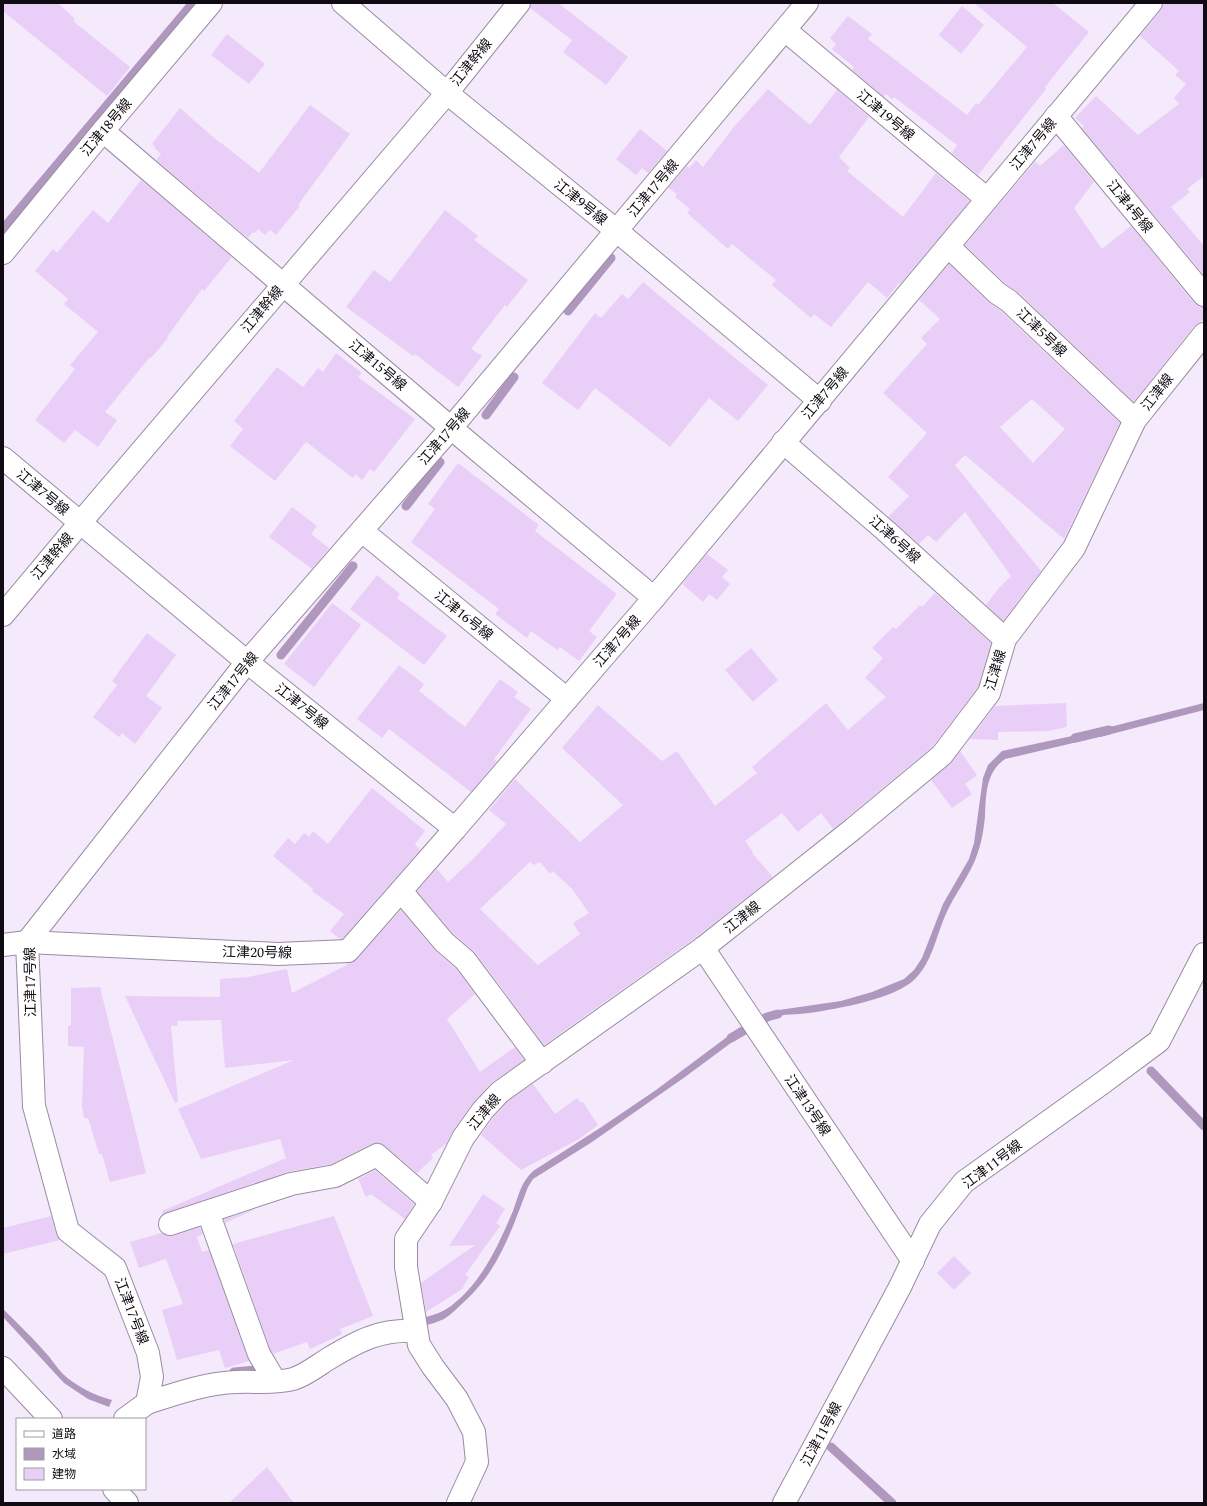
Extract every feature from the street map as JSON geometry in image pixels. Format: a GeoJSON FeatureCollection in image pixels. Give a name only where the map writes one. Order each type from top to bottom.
{"type":"FeatureCollection","features":[{"type":"Feature","properties":{"kind":"street","name":"江津18号線"},"geometry":{"type":"LineString","coordinates":[[3,253],[102,131],[211,3]]}},
{"type":"Feature","properties":{"kind":"street","name":"江津9号線"},"geometry":{"type":"LineString","coordinates":[[343,3],[447,94],[617,231],[820,401]]}},
{"type":"Feature","properties":{"kind":"street","name":"江津幹線"},"geometry":{"type":"LineString","coordinates":[[3,614],[283,284],[447,94],[519,3]]}},
{"type":"Feature","properties":{"kind":"street","name":"江津17号線"},"geometry":{"type":"LineString","coordinates":[[147,1403],[152,1377],[148,1354],[115,1268],[68,1231],[34,1106],[27,942],[247,662],[451,428],[807,3]]}},
{"type":"Feature","properties":{"kind":"street","name":"江津7号線"},"geometry":{"type":"LineString","coordinates":[[3,458],[247,662],[455,829],[654,598],[783,442],[820,401],[1151,3]]}},
{"type":"Feature","properties":{"kind":"street","name":"江津19号線"},"geometry":{"type":"LineString","coordinates":[[785,30],[987,199]]}},
{"type":"Feature","properties":{"kind":"street","name":"江津4号線"},"geometry":{"type":"LineString","coordinates":[[1056,116],[1204,295]]}},
{"type":"Feature","properties":{"kind":"street","name":"江津15号線"},"geometry":{"type":"LineString","coordinates":[[102,131],[451,428],[654,598]]}},
{"type":"Feature","properties":{"kind":"street","name":"江津5号線"},"geometry":{"type":"LineString","coordinates":[[948,246],[997,293],[1009,301],[1135,420]]}},
{"type":"Feature","properties":{"kind":"street","name":"江津線"},"geometry":{"type":"LineString","coordinates":[[458,1503],[477,1462],[474,1432],[457,1399],[419,1346],[406,1267],[406,1240],[431,1202],[463,1138],[483,1110],[500,1092],[703,948],[853,829],[942,755],[989,693],[1005,639],[1074,548],[1135,420],[1204,334]]}},
{"type":"Feature","properties":{"kind":"street","name":"江津6号線"},"geometry":{"type":"LineString","coordinates":[[783,442],[886,531],[1005,639]]}},
{"type":"Feature","properties":{"kind":"street","name":"江津16号線"},"geometry":{"type":"LineString","coordinates":[[362,531],[567,699]]}},
{"type":"Feature","properties":{"kind":"street","name":"江津20号線"},"geometry":{"type":"LineString","coordinates":[[3,946],[27,942],[278,954],[348,951],[455,829]]}},
{"type":"Feature","properties":{"kind":"street"},"geometry":{"type":"LineString","coordinates":[[401,891],[444,942],[465,960],[542,1063]]}},
{"type":"Feature","properties":{"kind":"street","name":"江津13号線"},"geometry":{"type":"LineString","coordinates":[[703,948],[913,1261]]}},
{"type":"Feature","properties":{"kind":"street","name":"江津11号線"},"geometry":{"type":"LineString","coordinates":[[784,1503],[913,1261],[930,1224],[964,1182],[1159,1041],[1204,954]]}},
{"type":"Feature","properties":{"kind":"street"},"geometry":{"type":"LineString","coordinates":[[170,1224],[292,1184],[335,1176],[377,1155],[431,1202]]}},
{"type":"Feature","properties":{"kind":"street"},"geometry":{"type":"LineString","coordinates":[[208,1212],[259,1354],[274,1381]]}},
{"type":"Feature","properties":{"kind":"street"},"geometry":{"type":"LineString","coordinates":[[126,1418],[147,1403],[210,1385],[293,1379],[310,1371],[353,1344],[372,1336],[390,1331],[416,1331]]}},
{"type":"Feature","properties":{"kind":"street"},"geometry":{"type":"LineString","coordinates":[[3,1368],[50,1418]]}},
{"type":"Feature","properties":{"kind":"street"},"geometry":{"type":"LineString","coordinates":[[115,1490],[126,1503]]}},
{"type":"Feature","properties":{"kind":"water"},"geometry":{"type":"Polygon","coordinates":[[[1204,703],[1204,710],[1100,737],[1098,730],[1204,703]]]}},
{"type":"Feature","properties":{"kind":"water"},"geometry":{"type":"Polygon","coordinates":[[[1086,733],[1086,740],[1005,759],[994,770],[988,784],[983,834],[975,860],[949,908],[926,965],[915,979],[906,986],[894,992],[865,1002],[804,1014],[783,1015],[768,1020],[765,1015],[772,1011],[841,1001],[872,992],[904,979],[914,970],[922,958],[943,904],[969,859],[974,843],[983,778],[988,765],[1002,751],[1086,733]]]}},
{"type":"Feature","properties":{"kind":"water"},"geometry":{"type":"Polygon","coordinates":[[[739,1028],[743,1034],[685,1077],[592,1142],[533,1179],[528,1187],[503,1248],[487,1276],[477,1289],[450,1315],[442,1320],[424,1326],[423,1318],[441,1312],[451,1306],[472,1286],[480,1275],[495,1250],[523,1185],[533,1171],[656,1090],[739,1028]]]}},
{"type":"Feature","properties":{"kind":"water"},"geometry":{"type":"Polygon","coordinates":[[[3,1309],[47,1354],[68,1379],[86,1390],[112,1400],[109,1407],[88,1399],[64,1383],[3,1317],[3,1309]]]}},
{"type":"Feature","properties":{"kind":"building"},"geometry":{"type":"Polygon","coordinates":[[[3,3],[58,3],[75,19],[73,21],[130,67],[107,96],[3,11],[3,3]]]}},
{"type":"Feature","properties":{"kind":"building"},"geometry":{"type":"Polygon","coordinates":[[[531,3],[558,3],[628,57],[606,85],[563,52],[572,40],[530,8],[531,3]]]}},
{"type":"Feature","properties":{"kind":"building"},"geometry":{"type":"Polygon","coordinates":[[[974,3],[1053,3],[1089,32],[978,175],[952,153],[957,145],[894,97],[892,99],[886,94],[884,97],[852,70],[854,67],[832,49],[836,44],[830,38],[848,16],[872,34],[868,39],[967,115],[976,103],[978,105],[1027,47],[974,3]]]}},
{"type":"Feature","properties":{"kind":"building"},"geometry":{"type":"Polygon","coordinates":[[[1163,3],[1204,3],[1204,176],[1187,189],[1190,192],[1171,207],[1204,246],[1204,275],[1082,128],[1084,126],[1075,118],[1096,96],[1138,135],[1179,104],[1174,98],[1186,84],[1175,75],[1179,71],[1140,36],[1161,11],[1163,3]]]}},
{"type":"Feature","properties":{"kind":"building"},"geometry":{"type":"Polygon","coordinates":[[[962,6],[984,25],[961,54],[939,35],[962,6]]]}},
{"type":"Feature","properties":{"kind":"building"},"geometry":{"type":"Polygon","coordinates":[[[227,34],[265,64],[249,84],[211,55],[227,34]]]}},
{"type":"Feature","properties":{"kind":"building"},"geometry":{"type":"Polygon","coordinates":[[[768,89],[810,125],[837,90],[869,117],[839,157],[850,168],[847,171],[903,217],[936,173],[970,201],[887,298],[868,282],[831,327],[814,314],[811,318],[772,285],[776,280],[732,244],[728,249],[687,213],[690,209],[675,197],[677,194],[668,188],[687,166],[689,168],[696,160],[703,167],[733,128],[768,89]]]}},
{"type":"Feature","properties":{"kind":"building"},"geometry":{"type":"Polygon","coordinates":[[[310,105],[350,134],[298,205],[300,206],[276,235],[270,230],[265,235],[258,229],[248,238],[156,160],[161,154],[152,144],[180,108],[220,143],[259,173],[310,105]]]}},
{"type":"Feature","properties":{"kind":"building"},"geometry":{"type":"Polygon","coordinates":[[[640,129],[667,151],[648,173],[642,168],[636,175],[616,159],[640,129]]]}},
{"type":"Feature","properties":{"kind":"building"},"geometry":{"type":"Polygon","coordinates":[[[1064,145],[1094,182],[1074,208],[1102,249],[1131,226],[1194,303],[1199,307],[1204,307],[1204,319],[1194,326],[1134,402],[1018,292],[1005,283],[965,245],[1035,162],[1040,166],[1064,145]]]}},
{"type":"Feature","properties":{"kind":"building"},"geometry":{"type":"Polygon","coordinates":[[[141,180],[232,257],[204,291],[202,289],[167,337],[168,338],[151,358],[150,357],[105,412],[117,420],[98,447],[75,430],[64,443],[35,420],[75,369],[70,365],[98,332],[64,304],[68,299],[35,271],[53,249],[57,253],[93,210],[108,223],[141,180]]]}},
{"type":"Feature","properties":{"kind":"building"},"geometry":{"type":"Polygon","coordinates":[[[445,210],[478,236],[474,240],[528,280],[507,307],[505,305],[471,349],[482,356],[458,387],[415,354],[413,356],[346,307],[374,270],[390,282],[445,210]]]}},
{"type":"Feature","properties":{"kind":"building"},"geometry":{"type":"Polygon","coordinates":[[[949,264],[988,302],[1001,311],[1120,423],[1064,539],[965,455],[955,465],[1041,571],[1003,621],[986,605],[998,589],[1011,576],[965,512],[936,542],[928,535],[919,544],[888,517],[909,496],[888,477],[927,433],[883,393],[927,344],[921,338],[940,319],[919,300],[949,264]],[[1032,399],[1000,427],[1033,463],[1065,429],[1032,399]]]}},
{"type":"Feature","properties":{"kind":"building"},"geometry":{"type":"Polygon","coordinates":[[[643,282],[768,385],[738,421],[709,398],[670,447],[595,388],[578,410],[542,383],[595,313],[601,318],[622,294],[628,299],[643,282]]]}},
{"type":"Feature","properties":{"kind":"building"},"geometry":{"type":"Polygon","coordinates":[[[336,353],[362,373],[358,377],[415,419],[374,472],[370,469],[362,480],[355,474],[353,478],[306,442],[275,481],[230,446],[243,429],[234,421],[277,367],[303,387],[318,368],[323,372],[336,353]]]}},
{"type":"Feature","properties":{"kind":"building"},"geometry":{"type":"Polygon","coordinates":[[[458,463],[539,525],[535,531],[617,594],[589,631],[597,637],[579,661],[560,647],[557,650],[531,631],[527,638],[495,614],[499,609],[411,542],[435,509],[428,504],[458,463]]]}},
{"type":"Feature","properties":{"kind":"building"},"geometry":{"type":"Polygon","coordinates":[[[292,507],[317,526],[311,534],[329,548],[312,569],[269,537],[292,507]]]}},
{"type":"Feature","properties":{"kind":"building"},"geometry":{"type":"Polygon","coordinates":[[[707,554],[728,570],[722,577],[730,584],[717,600],[709,594],[703,602],[682,584],[707,554]]]}},
{"type":"Feature","properties":{"kind":"building"},"geometry":{"type":"Polygon","coordinates":[[[377,575],[400,594],[397,598],[447,636],[424,665],[350,609],[377,575]]]}},
{"type":"Feature","properties":{"kind":"building"},"geometry":{"type":"Polygon","coordinates":[[[935,593],[991,643],[978,687],[933,746],[833,829],[821,813],[798,832],[782,813],[745,841],[753,852],[752,853],[773,877],[695,938],[544,1045],[475,952],[453,933],[417,891],[437,869],[448,882],[473,859],[506,824],[489,810],[515,779],[580,842],[623,805],[562,748],[598,705],[662,761],[677,751],[715,806],[757,773],[752,767],[826,703],[848,730],[886,697],[865,678],[883,658],[872,648],[893,627],[896,629],[920,605],[922,607],[935,593]],[[530,862],[480,909],[538,965],[580,934],[573,923],[589,913],[572,889],[553,871],[550,874],[540,862],[534,865],[530,862]]]}},
{"type":"Feature","properties":{"kind":"building"},"geometry":{"type":"Polygon","coordinates":[[[332,603],[361,625],[314,687],[284,664],[332,603]]]}},
{"type":"Feature","properties":{"kind":"building"},"geometry":{"type":"Polygon","coordinates":[[[147,633],[176,655],[146,696],[162,708],[135,744],[122,733],[119,737],[93,717],[117,685],[112,681],[147,633]]]}},
{"type":"Feature","properties":{"kind":"building"},"geometry":{"type":"Polygon","coordinates":[[[751,648],[778,680],[753,702],[725,670],[751,648]]]}},
{"type":"Feature","properties":{"kind":"building"},"geometry":{"type":"Polygon","coordinates":[[[399,665],[424,684],[419,691],[465,727],[500,679],[518,692],[514,697],[531,709],[494,759],[497,761],[471,792],[389,729],[382,738],[357,719],[399,665]]]}},
{"type":"Feature","properties":{"kind":"building"},"geometry":{"type":"Polygon","coordinates":[[[1066,703],[1067,727],[1048,731],[998,732],[998,740],[970,739],[995,706],[1066,703]]]}},
{"type":"Feature","properties":{"kind":"building"},"geometry":{"type":"Polygon","coordinates":[[[960,751],[977,775],[965,784],[972,794],[952,808],[931,780],[950,764],[960,751]]]}},
{"type":"Feature","properties":{"kind":"building"},"geometry":{"type":"Polygon","coordinates":[[[372,788],[425,831],[415,844],[420,850],[342,939],[340,939],[330,931],[344,914],[312,891],[313,889],[273,856],[288,838],[295,844],[304,833],[309,837],[313,831],[328,844],[372,788]]]}},
{"type":"Feature","properties":{"kind":"building"},"geometry":{"type":"Polygon","coordinates":[[[401,910],[434,950],[456,969],[475,994],[447,1019],[480,1072],[515,1047],[524,1060],[491,1083],[473,1103],[453,1131],[447,1143],[431,1155],[433,1158],[417,1173],[385,1146],[378,1143],[371,1144],[331,1164],[287,1172],[163,1214],[162,1211],[286,1158],[280,1139],[201,1159],[178,1109],[294,1060],[225,1068],[221,1020],[178,1021],[177,1026],[171,1026],[178,1102],[175,1103],[125,996],[220,997],[220,979],[248,977],[287,969],[292,993],[357,959],[401,910]]]}},
{"type":"Feature","properties":{"kind":"building"},"geometry":{"type":"Polygon","coordinates":[[[100,987],[146,1173],[110,1182],[102,1154],[99,1154],[88,1118],[84,1118],[82,1106],[84,1047],[68,1046],[68,1026],[71,1025],[71,988],[100,987]]]}},
{"type":"Feature","properties":{"kind":"building"},"geometry":{"type":"Polygon","coordinates":[[[533,1084],[555,1114],[577,1098],[581,1103],[583,1102],[598,1125],[579,1139],[521,1170],[481,1135],[508,1101],[533,1084]]]}},
{"type":"Feature","properties":{"kind":"building"},"geometry":{"type":"Polygon","coordinates":[[[375,1170],[414,1204],[405,1219],[371,1194],[366,1197],[358,1179],[375,1170]]]}},
{"type":"Feature","properties":{"kind":"building"},"geometry":{"type":"Polygon","coordinates":[[[483,1194],[505,1209],[496,1223],[500,1226],[465,1275],[469,1277],[462,1289],[426,1312],[421,1283],[475,1245],[449,1246],[483,1194]]]}},
{"type":"Feature","properties":{"kind":"building"},"geometry":{"type":"Polygon","coordinates":[[[256,1209],[225,1223],[224,1219],[256,1209]]]}},
{"type":"Feature","properties":{"kind":"building"},"geometry":{"type":"Polygon","coordinates":[[[51,1216],[56,1234],[60,1240],[3,1254],[3,1228],[51,1216]]]}},
{"type":"Feature","properties":{"kind":"building"},"geometry":{"type":"Polygon","coordinates":[[[334,1216],[373,1316],[340,1329],[342,1334],[310,1349],[307,1342],[273,1354],[233,1244],[334,1216]]]}},
{"type":"Feature","properties":{"kind":"building"},"geometry":{"type":"Polygon","coordinates":[[[200,1227],[203,1234],[197,1237],[202,1252],[209,1250],[249,1361],[225,1368],[219,1350],[177,1360],[162,1310],[183,1304],[166,1259],[139,1268],[130,1242],[161,1233],[167,1236],[174,1236],[200,1227]]]}},
{"type":"Feature","properties":{"kind":"building"},"geometry":{"type":"Polygon","coordinates":[[[954,1256],[971,1273],[954,1290],[937,1273],[954,1256]]]}},
{"type":"Feature","properties":{"kind":"building"},"geometry":{"type":"Polygon","coordinates":[[[267,1467],[294,1503],[229,1503],[267,1467]]]}},
{"type":"Feature","properties":{"kind":"waterway"},"geometry":{"type":"LineString","coordinates":[[3,229],[193,3]]}},
{"type":"Feature","properties":{"kind":"waterway"},"geometry":{"type":"LineString","coordinates":[[568,311],[611,258]]}},
{"type":"Feature","properties":{"kind":"waterway"},"geometry":{"type":"LineString","coordinates":[[486,415],[514,377]]}},
{"type":"Feature","properties":{"kind":"waterway"},"geometry":{"type":"LineString","coordinates":[[406,506],[440,462]]}},
{"type":"Feature","properties":{"kind":"waterway"},"geometry":{"type":"LineString","coordinates":[[281,655],[353,566]]}},
{"type":"Feature","properties":{"kind":"waterway"},"geometry":{"type":"LineString","coordinates":[[1075,738],[1109,730]]}},
{"type":"Feature","properties":{"kind":"waterway"},"geometry":{"type":"LineString","coordinates":[[731,1038],[767,1017],[778,1014]]}},
{"type":"Feature","properties":{"kind":"waterway"},"geometry":{"type":"LineString","coordinates":[[1151,1071],[1204,1126]]}},
{"type":"Feature","properties":{"kind":"waterway"},"geometry":{"type":"LineString","coordinates":[[234,1372],[267,1369]]}},
{"type":"Feature","properties":{"kind":"waterway"},"geometry":{"type":"LineString","coordinates":[[831,1447],[892,1503]]}}]}
